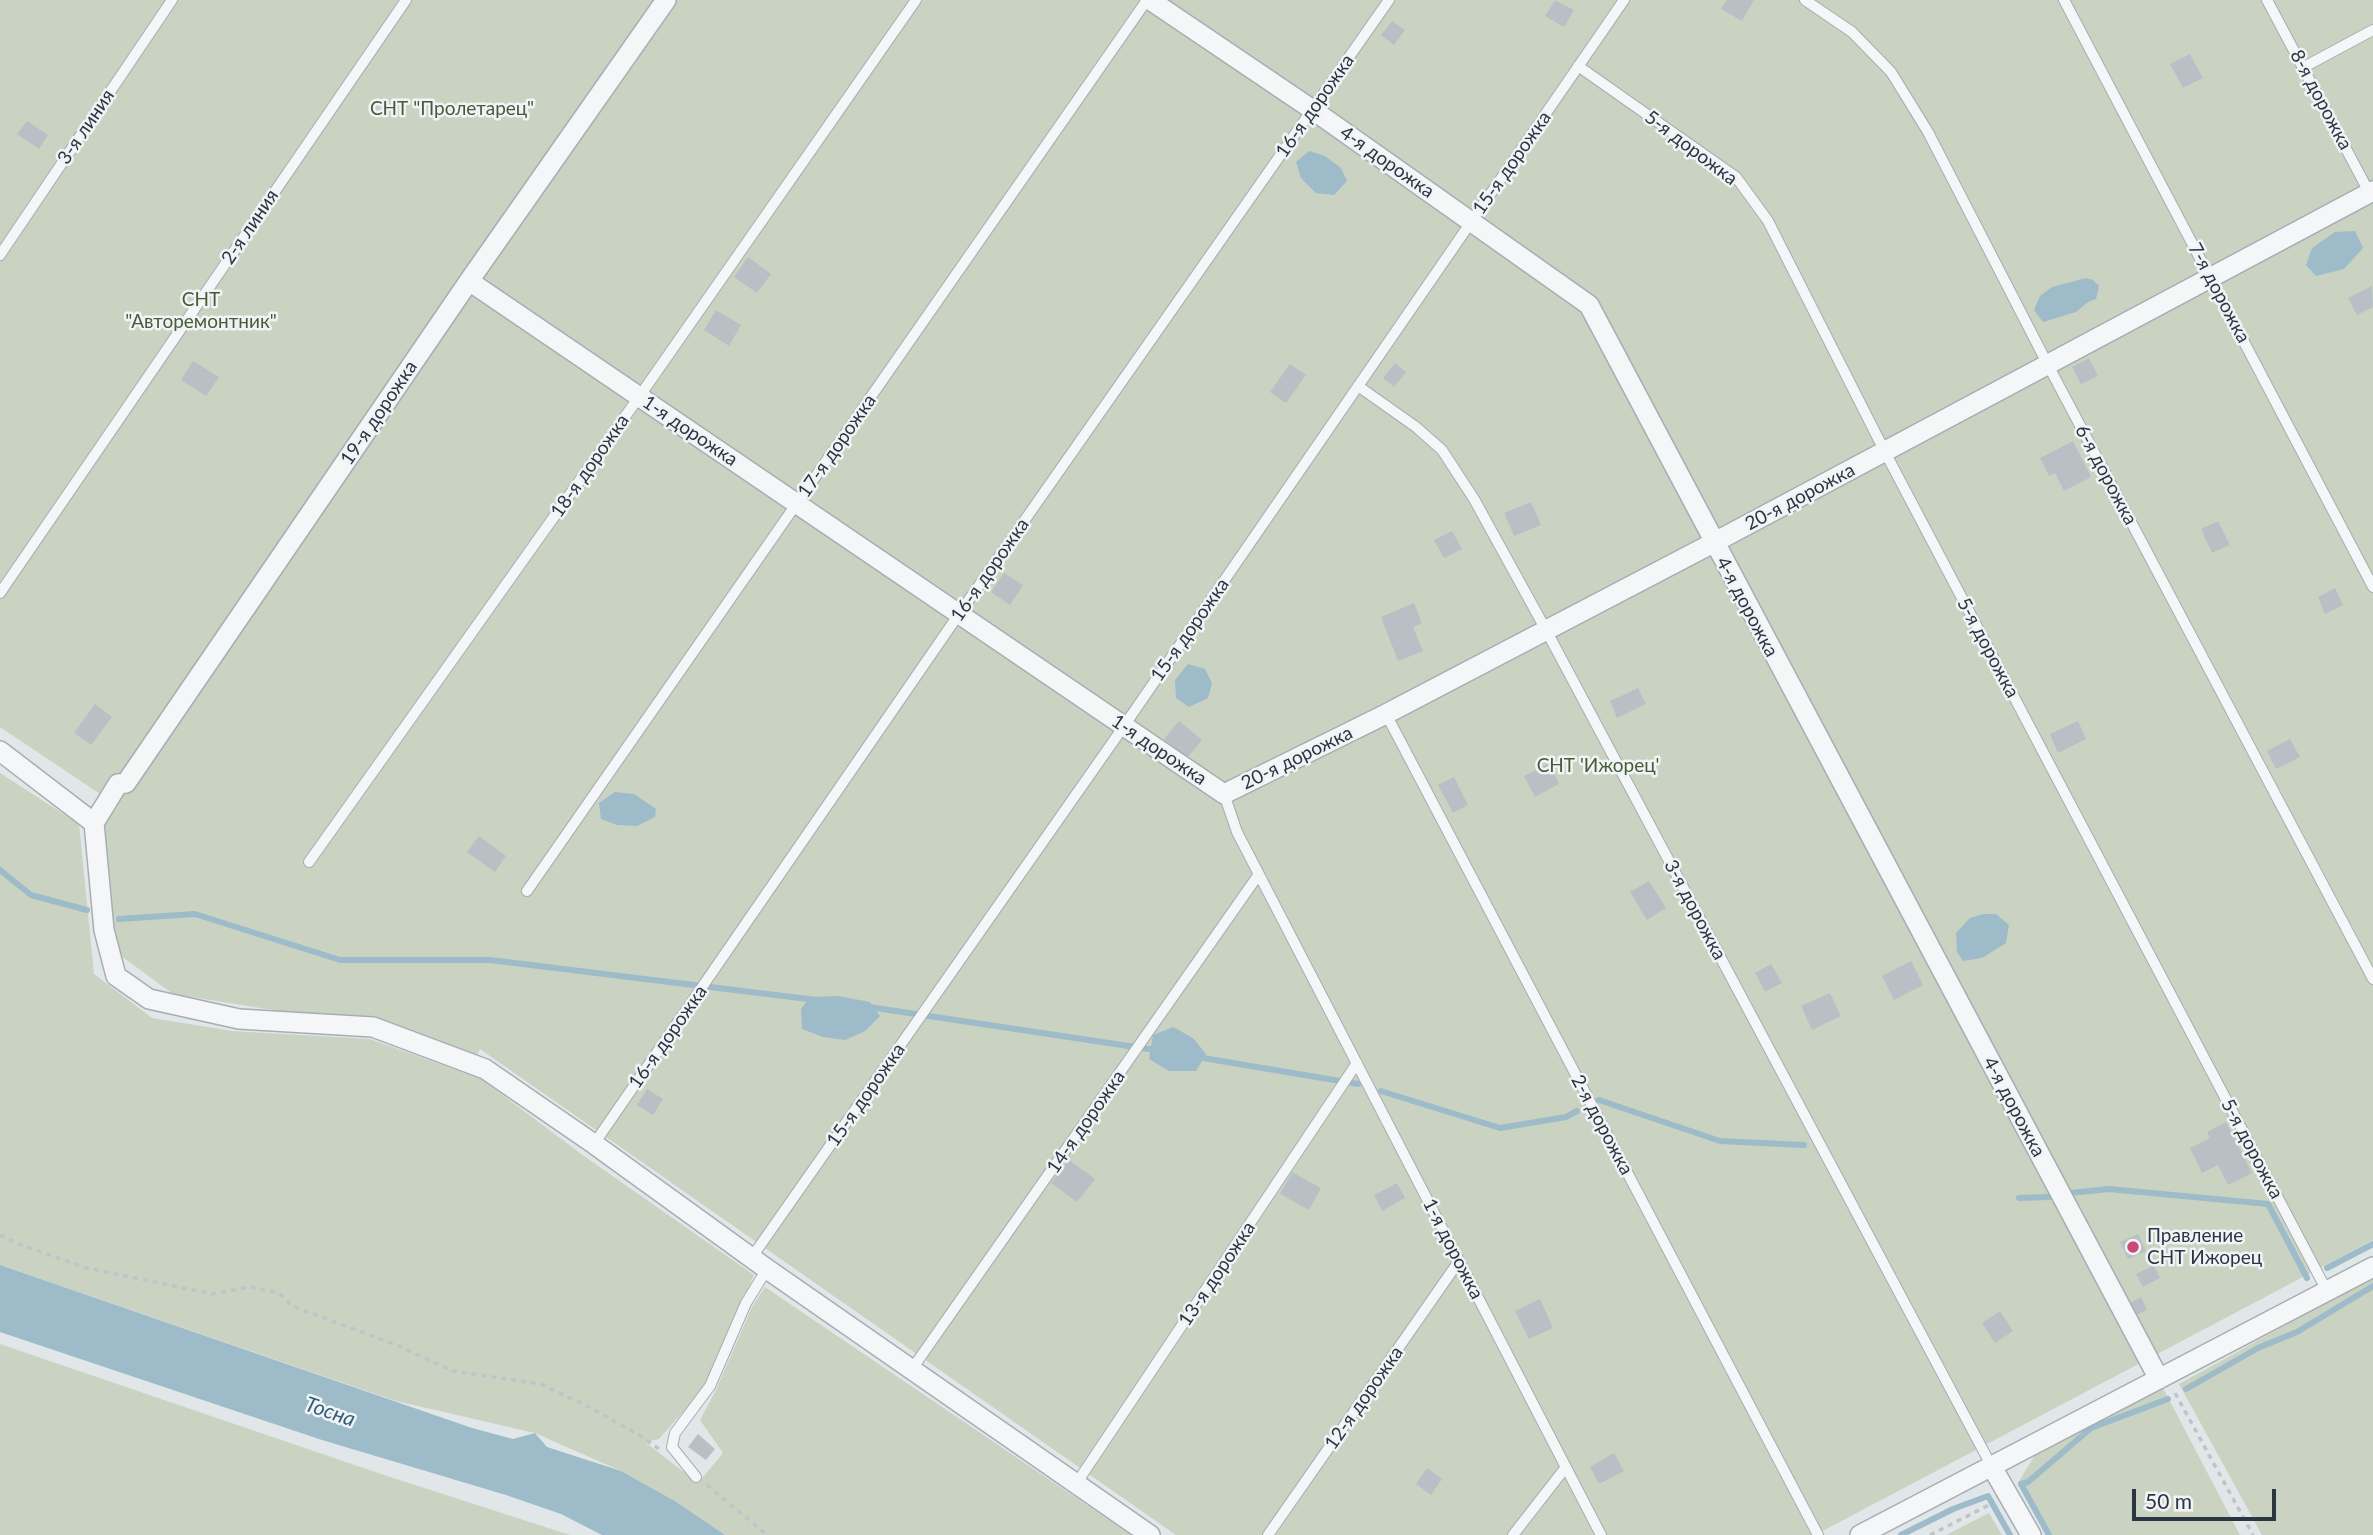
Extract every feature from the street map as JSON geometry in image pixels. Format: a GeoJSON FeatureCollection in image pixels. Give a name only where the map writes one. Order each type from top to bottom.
{"type":"FeatureCollection","features":[{"type":"Feature","properties":{"kind":"street","name":"19-я дорожка"},"geometry":{"type":"LineString","coordinates":[[94,823],[118,784],[126,783],[666,0]]}},
{"type":"Feature","properties":{"kind":"street","name":"4-я дорожка"},"geometry":{"type":"LineString","coordinates":[[1148,0],[1313,110],[1589,305],[2159,1379]]}},
{"type":"Feature","properties":{"kind":"street","name":"20-я дорожка"},"geometry":{"type":"LineString","coordinates":[[1224,794],[1386,714],[2372,195]]}},
{"type":"Feature","properties":{"kind":"street","name":"1-я дорожка"},"geometry":{"type":"LineString","coordinates":[[470,281],[1224,794]]}},
{"type":"Feature","properties":{"kind":"street"},"geometry":{"type":"LineString","coordinates":[[0,751],[94,823],[104,930],[116,976],[149,999],[239,1019],[373,1027],[485,1069],[1150,1535]]}},
{"type":"Feature","properties":{"kind":"street"},"geometry":{"type":"LineString","coordinates":[[1860,1535],[2373,1267]]}},
{"type":"Feature","properties":{"kind":"street"},"geometry":{"type":"LineString","coordinates":[[1992,1467],[2031,1535]]}},
{"type":"Feature","properties":{"kind":"lane","name":"3-я линия"},"geometry":{"type":"LineString","coordinates":[[0,255],[172,0]]}},
{"type":"Feature","properties":{"kind":"lane","name":"2-я линия"},"geometry":{"type":"LineString","coordinates":[[0,593],[406,0]]}},
{"type":"Feature","properties":{"kind":"lane","name":"18-я дорожка"},"geometry":{"type":"LineString","coordinates":[[309,862],[916,0]]}},
{"type":"Feature","properties":{"kind":"lane","name":"17-я дорожка"},"geometry":{"type":"LineString","coordinates":[[527,891],[1148,0]]}},
{"type":"Feature","properties":{"kind":"lane","name":"16-я дорожка"},"geometry":{"type":"LineString","coordinates":[[594,1144],[959,614],[1389,0]]}},
{"type":"Feature","properties":{"kind":"lane","name":"15-я дорожка"},"geometry":{"type":"LineString","coordinates":[[696,1477],[672,1447],[675,1433],[710,1386],[760,1263],[914,1026],[1624,0]]}},
{"type":"Feature","properties":{"kind":"lane","name":"6-я дорожка"},"geometry":{"type":"LineString","coordinates":[[1805,0],[1852,32],[1891,72],[1928,132],[2048,365],[2373,979]]}},
{"type":"Feature","properties":{"kind":"lane","name":"7-я дорожка"},"geometry":{"type":"LineString","coordinates":[[2064,0],[2373,587]]}},
{"type":"Feature","properties":{"kind":"lane","name":"8-я дорожка"},"geometry":{"type":"LineString","coordinates":[[2267,0],[2372,195]]}},
{"type":"Feature","properties":{"kind":"lane"},"geometry":{"type":"LineString","coordinates":[[2304,67],[2373,30]]}},
{"type":"Feature","properties":{"kind":"lane","name":"5-я дорожка"},"geometry":{"type":"LineString","coordinates":[[1578,66],[1736,177],[1768,221],[1885,452],[2327,1291]]}},
{"type":"Feature","properties":{"kind":"lane","name":"3-я дорожка"},"geometry":{"type":"LineString","coordinates":[[1357,386],[1416,427],[1442,450],[1474,499],[1992,1467]]}},
{"type":"Feature","properties":{"kind":"lane","name":"2-я дорожка"},"geometry":{"type":"LineString","coordinates":[[1386,714],[1818,1535]]}},
{"type":"Feature","properties":{"kind":"lane","name":"1-я дорожка"},"geometry":{"type":"LineString","coordinates":[[1224,794],[1237,832],[1354,1067],[1460,1261],[1601,1535]]}},
{"type":"Feature","properties":{"kind":"lane","name":"14-я дорожка"},"geometry":{"type":"LineString","coordinates":[[912,1369],[1259,874]]}},
{"type":"Feature","properties":{"kind":"lane","name":"13-я дорожка"},"geometry":{"type":"LineString","coordinates":[[1076,1484],[1354,1067]]}},
{"type":"Feature","properties":{"kind":"lane","name":"12-я дорожка"},"geometry":{"type":"LineString","coordinates":[[1268,1535],[1460,1261]]}},
{"type":"Feature","properties":{"kind":"lane"},"geometry":{"type":"LineString","coordinates":[[1513,1535],[1566,1467]]}},
{"type":"Feature","properties":{"kind":"path"},"geometry":{"type":"LineString","coordinates":[[0,1235],[87,1268],[187,1289],[212,1294],[250,1287],[279,1293],[292,1306],[399,1346],[452,1371],[541,1384],[589,1407],[642,1437],[664,1453]]}},
{"type":"Feature","properties":{"kind":"path"},"geometry":{"type":"LineString","coordinates":[[2175,1392],[2253,1535]]}},
{"type":"Feature","properties":{"kind":"path"},"geometry":{"type":"LineString","coordinates":[[696,1477],[767,1535]]}},
{"type":"Feature","properties":{"kind":"path"},"geometry":{"type":"LineString","coordinates":[[1930,1535],[1983,1508]]}},
{"type":"Feature","properties":{"kind":"green space","name":"СНТ 'Ижорец'"},"geometry":{"type":"Polygon","coordinates":[[[0,0],[2373,0],[2373,1240],[1815,1535],[1176,1535],[480,1049],[477,1056],[374,1020],[279,1011],[173,994],[117,953],[103,824],[118,806],[0,727],[0,0]]]}},
{"type":"Feature","properties":{"kind":"green space"},"geometry":{"type":"Polygon","coordinates":[[[0,773],[79,824],[94,974],[152,1018],[232,1031],[370,1039],[481,1079],[584,1156],[754,1275],[705,1387],[659,1439],[645,1442],[698,1483],[723,1453],[700,1420],[752,1307],[765,1287],[1131,1535],[725,1535],[675,1501],[621,1471],[535,1433],[396,1401],[0,1265],[0,773]]]}},
{"type":"Feature","properties":{"kind":"green space"},"geometry":{"type":"Polygon","coordinates":[[[2373,1277],[2373,1535],[2262,1535],[2179,1384],[2373,1277]]]}},
{"type":"Feature","properties":{"kind":"green space"},"geometry":{"type":"Polygon","coordinates":[[[0,1344],[381,1474],[570,1535],[0,1535],[0,1344]]]}},
{"type":"Feature","properties":{"kind":"green space"},"geometry":{"type":"Polygon","coordinates":[[[2163,1388],[2240,1535],[2049,1535],[2018,1483],[2035,1455],[2163,1388]]]}},
{"type":"Feature","properties":{"kind":"green space"},"geometry":{"type":"Polygon","coordinates":[[[1989,1513],[2002,1535],[1946,1535],[1989,1513]]]}},
{"type":"Feature","properties":{"kind":"water"},"geometry":{"type":"Polygon","coordinates":[[[1309,151],[1325,156],[1341,168],[1347,181],[1334,195],[1316,193],[1301,178],[1296,162],[1309,151]]]}},
{"type":"Feature","properties":{"kind":"water"},"geometry":{"type":"Polygon","coordinates":[[[2355,231],[2363,248],[2344,269],[2316,276],[2306,265],[2312,248],[2335,232],[2355,231]]]}},
{"type":"Feature","properties":{"kind":"water"},"geometry":{"type":"Polygon","coordinates":[[[2086,278],[2099,286],[2096,299],[2076,312],[2043,322],[2034,310],[2040,296],[2052,287],[2086,278]]]}},
{"type":"Feature","properties":{"kind":"water"},"geometry":{"type":"Polygon","coordinates":[[[1188,664],[1205,669],[1212,683],[1208,698],[1189,707],[1176,698],[1175,680],[1188,664]]]}},
{"type":"Feature","properties":{"kind":"water"},"geometry":{"type":"Polygon","coordinates":[[[615,792],[634,794],[656,809],[655,817],[637,826],[617,825],[601,819],[599,803],[615,792]]]}},
{"type":"Feature","properties":{"kind":"water"},"geometry":{"type":"Polygon","coordinates":[[[1996,914],[2009,925],[2006,943],[1982,958],[1963,961],[1957,952],[1956,933],[1970,918],[1996,914]]]}},
{"type":"Feature","properties":{"kind":"water"},"geometry":{"type":"Polygon","coordinates":[[[838,996],[870,1002],[880,1016],[865,1031],[845,1040],[823,1037],[802,1029],[801,1009],[810,997],[838,996]]]}},
{"type":"Feature","properties":{"kind":"water"},"geometry":{"type":"Polygon","coordinates":[[[1173,1027],[1193,1038],[1206,1054],[1196,1071],[1169,1071],[1149,1059],[1153,1035],[1173,1027]]]}},
{"type":"Feature","properties":{"kind":"water","name":"Тосна"},"geometry":{"type":"Polygon","coordinates":[[[0,1265],[472,1428],[513,1439],[535,1433],[547,1447],[621,1471],[675,1501],[725,1535],[602,1535],[561,1514],[506,1495],[322,1440],[0,1332],[0,1265]]]}},
{"type":"Feature","properties":{"kind":"building"},"geometry":{"type":"Polygon","coordinates":[[[1555,0],[1574,10],[1564,27],[1545,16],[1555,0]]]}},
{"type":"Feature","properties":{"kind":"building"},"geometry":{"type":"Polygon","coordinates":[[[1727,0],[1754,0],[1742,21],[1721,9],[1727,0]]]}},
{"type":"Feature","properties":{"kind":"building"},"geometry":{"type":"Polygon","coordinates":[[[1392,21],[1405,30],[1394,45],[1381,35],[1392,21]]]}},
{"type":"Feature","properties":{"kind":"building"},"geometry":{"type":"Polygon","coordinates":[[[2190,54],[2203,78],[2183,88],[2170,64],[2190,54]]]}},
{"type":"Feature","properties":{"kind":"building"},"geometry":{"type":"Polygon","coordinates":[[[27,121],[48,135],[39,149],[17,134],[27,121]]]}},
{"type":"Feature","properties":{"kind":"building"},"geometry":{"type":"Polygon","coordinates":[[[748,257],[771,274],[757,293],[734,277],[748,257]]]}},
{"type":"Feature","properties":{"kind":"building"},"geometry":{"type":"Polygon","coordinates":[[[2372,286],[2373,307],[2357,315],[2348,298],[2372,286]]]}},
{"type":"Feature","properties":{"kind":"building"},"geometry":{"type":"Polygon","coordinates":[[[716,310],[741,325],[729,346],[704,330],[716,310]]]}},
{"type":"Feature","properties":{"kind":"building"},"geometry":{"type":"Polygon","coordinates":[[[2089,358],[2098,376],[2081,384],[2072,367],[2089,358]]]}},
{"type":"Feature","properties":{"kind":"building"},"geometry":{"type":"Polygon","coordinates":[[[193,361],[219,377],[206,396],[181,380],[193,361]]]}},
{"type":"Feature","properties":{"kind":"building"},"geometry":{"type":"Polygon","coordinates":[[[1395,363],[1406,372],[1394,387],[1383,378],[1395,363]]]}},
{"type":"Feature","properties":{"kind":"building"},"geometry":{"type":"Polygon","coordinates":[[[1290,364],[1306,375],[1286,403],[1270,392],[1290,364]]]}},
{"type":"Feature","properties":{"kind":"building"},"geometry":{"type":"Polygon","coordinates":[[[2073,441],[2091,477],[2064,491],[2055,473],[2049,476],[2040,458],[2073,441]]]}},
{"type":"Feature","properties":{"kind":"building"},"geometry":{"type":"Polygon","coordinates":[[[1531,502],[1541,525],[1514,536],[1504,513],[1531,502]]]}},
{"type":"Feature","properties":{"kind":"building"},"geometry":{"type":"Polygon","coordinates":[[[2218,521],[2230,545],[2212,553],[2201,529],[2218,521]]]}},
{"type":"Feature","properties":{"kind":"building"},"geometry":{"type":"Polygon","coordinates":[[[1452,531],[1462,549],[1444,558],[1434,540],[1452,531]]]}},
{"type":"Feature","properties":{"kind":"building"},"geometry":{"type":"Polygon","coordinates":[[[1004,573],[1023,585],[1010,605],[991,592],[1004,573]]]}},
{"type":"Feature","properties":{"kind":"building"},"geometry":{"type":"Polygon","coordinates":[[[2335,588],[2343,605],[2325,614],[2318,597],[2335,588]]]}},
{"type":"Feature","properties":{"kind":"building"},"geometry":{"type":"Polygon","coordinates":[[[1414,603],[1422,623],[1413,627],[1423,651],[1398,661],[1381,617],[1414,603]]]}},
{"type":"Feature","properties":{"kind":"building"},"geometry":{"type":"Polygon","coordinates":[[[1638,688],[1646,704],[1617,718],[1610,701],[1638,688]]]}},
{"type":"Feature","properties":{"kind":"building"},"geometry":{"type":"Polygon","coordinates":[[[95,704],[112,717],[91,745],[74,733],[95,704]]]}},
{"type":"Feature","properties":{"kind":"building"},"geometry":{"type":"Polygon","coordinates":[[[1179,721],[1202,740],[1187,758],[1164,739],[1179,721]]]}},
{"type":"Feature","properties":{"kind":"building"},"geometry":{"type":"Polygon","coordinates":[[[2078,721],[2086,739],[2058,753],[2050,734],[2078,721]]]}},
{"type":"Feature","properties":{"kind":"building"},"geometry":{"type":"Polygon","coordinates":[[[2290,739],[2300,757],[2276,769],[2267,751],[2290,739]]]}},
{"type":"Feature","properties":{"kind":"building"},"geometry":{"type":"Polygon","coordinates":[[[1549,763],[1559,784],[1535,797],[1524,776],[1549,763]]]}},
{"type":"Feature","properties":{"kind":"building"},"geometry":{"type":"Polygon","coordinates":[[[1454,777],[1468,805],[1453,813],[1438,785],[1454,777]]]}},
{"type":"Feature","properties":{"kind":"building"},"geometry":{"type":"Polygon","coordinates":[[[479,836],[506,856],[495,872],[467,852],[479,836]]]}},
{"type":"Feature","properties":{"kind":"building"},"geometry":{"type":"Polygon","coordinates":[[[1649,881],[1666,908],[1647,920],[1630,892],[1649,881]]]}},
{"type":"Feature","properties":{"kind":"building"},"geometry":{"type":"Polygon","coordinates":[[[1911,961],[1923,985],[1894,1000],[1882,976],[1911,961]]]}},
{"type":"Feature","properties":{"kind":"building"},"geometry":{"type":"Polygon","coordinates":[[[1771,964],[1782,983],[1765,992],[1755,973],[1771,964]]]}},
{"type":"Feature","properties":{"kind":"building"},"geometry":{"type":"Polygon","coordinates":[[[1830,993],[1841,1016],[1812,1030],[1801,1006],[1830,993]]]}},
{"type":"Feature","properties":{"kind":"building"},"geometry":{"type":"Polygon","coordinates":[[[647,1089],[663,1099],[653,1115],[637,1105],[647,1089]]]}},
{"type":"Feature","properties":{"kind":"building"},"geometry":{"type":"Polygon","coordinates":[[[2226,1122],[2252,1173],[2228,1185],[2218,1165],[2202,1173],[2190,1148],[2210,1138],[2207,1132],[2226,1122]]]}},
{"type":"Feature","properties":{"kind":"building"},"geometry":{"type":"Polygon","coordinates":[[[1069,1160],[1095,1179],[1077,1202],[1051,1183],[1069,1160]]]}},
{"type":"Feature","properties":{"kind":"building"},"geometry":{"type":"Polygon","coordinates":[[[1292,1172],[1321,1188],[1309,1210],[1280,1194],[1292,1172]]]}},
{"type":"Feature","properties":{"kind":"building"},"geometry":{"type":"Polygon","coordinates":[[[1397,1183],[1405,1198],[1382,1211],[1374,1195],[1397,1183]]]}},
{"type":"Feature","properties":{"kind":"building","name":"Правление СНТ Ижорец"},"geometry":{"type":"Polygon","coordinates":[[[2138,1234],[2146,1251],[2128,1259],[2120,1242],[2138,1234]]]}},
{"type":"Feature","properties":{"kind":"building"},"geometry":{"type":"Polygon","coordinates":[[[2154,1265],[2160,1278],[2143,1287],[2136,1274],[2154,1265]]]}},
{"type":"Feature","properties":{"kind":"building"},"geometry":{"type":"Polygon","coordinates":[[[2141,1297],[2147,1310],[2136,1315],[2130,1303],[2141,1297]]]}},
{"type":"Feature","properties":{"kind":"building"},"geometry":{"type":"Polygon","coordinates":[[[1540,1299],[1553,1328],[1529,1339],[1515,1311],[1540,1299]]]}},
{"type":"Feature","properties":{"kind":"building"},"geometry":{"type":"Polygon","coordinates":[[[2000,1311],[2013,1331],[1995,1343],[1982,1323],[2000,1311]]]}},
{"type":"Feature","properties":{"kind":"building"},"geometry":{"type":"Polygon","coordinates":[[[698,1434],[715,1449],[706,1460],[688,1447],[698,1434]]]}},
{"type":"Feature","properties":{"kind":"building"},"geometry":{"type":"Polygon","coordinates":[[[1614,1453],[1624,1471],[1599,1484],[1590,1467],[1614,1453]]]}},
{"type":"Feature","properties":{"kind":"building"},"geometry":{"type":"Polygon","coordinates":[[[1427,1468],[1442,1479],[1431,1495],[1416,1484],[1427,1468]]]}},
{"type":"Feature","properties":{"kind":"waterway"},"geometry":{"type":"LineString","coordinates":[[0,870],[31,895],[87,910]]}},
{"type":"Feature","properties":{"kind":"waterway"},"geometry":{"type":"LineString","coordinates":[[119,919],[195,914],[340,960],[490,960],[816,1000]]}},
{"type":"Feature","properties":{"kind":"waterway"},"geometry":{"type":"LineString","coordinates":[[869,1007],[1155,1050]]}},
{"type":"Feature","properties":{"kind":"waterway"},"geometry":{"type":"LineString","coordinates":[[1197,1057],[1358,1084]]}},
{"type":"Feature","properties":{"kind":"waterway"},"geometry":{"type":"LineString","coordinates":[[1381,1091],[1500,1128],[1566,1117],[1577,1111]]}},
{"type":"Feature","properties":{"kind":"waterway"},"geometry":{"type":"LineString","coordinates":[[1599,1100],[1720,1141],[1804,1145]]}},
{"type":"Feature","properties":{"kind":"waterway"},"geometry":{"type":"LineString","coordinates":[[2070,1193],[2109,1189],[2268,1204],[2307,1278]]}},
{"type":"Feature","properties":{"kind":"waterway"},"geometry":{"type":"LineString","coordinates":[[2019,1198],[2049,1197]]}},
{"type":"Feature","properties":{"kind":"waterway"},"geometry":{"type":"LineString","coordinates":[[2327,1268],[2373,1244]]}},
{"type":"Feature","properties":{"kind":"waterway"},"geometry":{"type":"LineString","coordinates":[[2186,1389],[2258,1348],[2297,1332],[2373,1286]]}},
{"type":"Feature","properties":{"kind":"waterway"},"geometry":{"type":"LineString","coordinates":[[2049,1535],[2021,1484],[2028,1482],[2091,1428],[2168,1399]]}},
{"type":"Feature","properties":{"kind":"waterway"},"geometry":{"type":"LineString","coordinates":[[1901,1535],[1953,1509],[1988,1496],[2010,1535]]}},
{"type":"Feature","properties":{"kind":"place","name":"Правление СНТ Ижорец"},"geometry":{"type":"Point","coordinates":[2133,1247]}},
{"type":"Feature","properties":{"kind":"park label","name":"СНТ \"Пролетарец\""},"geometry":{"type":"Point","coordinates":[452,109]}},
{"type":"Feature","properties":{"kind":"park label","name":"СНТ \"Авторемонтник\""},"geometry":{"type":"Point","coordinates":[201,311]}}]}
